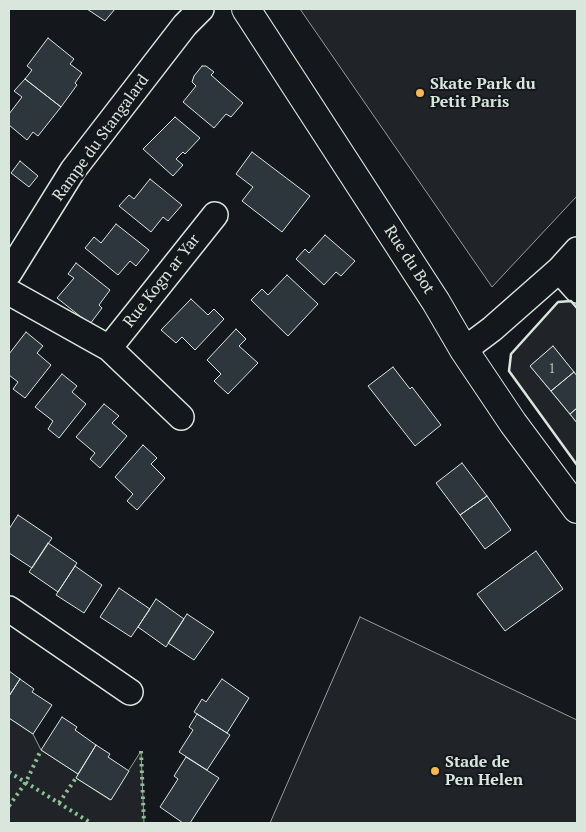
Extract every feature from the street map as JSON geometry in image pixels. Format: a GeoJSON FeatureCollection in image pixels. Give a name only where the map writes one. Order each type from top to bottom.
{"type":"FeatureCollection","features":[{"type":"Feature","properties":{"kind":"street","name":"Rampe du Stangalard"},"geometry":{"type":"LineString","coordinates":[[9,273],[73,170],[185,25],[201,9]]}},
{"type":"Feature","properties":{"kind":"street","name":"Rue du Bot"},"geometry":{"type":"LineString","coordinates":[[246,9],[436,302],[464,350],[513,423],[577,509]]}},
{"type":"Feature","properties":{"kind":"street","name":"Rue Kogn ar Yar"},"geometry":{"type":"LineString","coordinates":[[110,348],[215,215]]}},
{"type":"Feature","properties":{"kind":"street"},"geometry":{"type":"LineString","coordinates":[[464,350],[492,329],[559,270],[577,250]]}},
{"type":"Feature","properties":{"kind":"street"},"geometry":{"type":"LineString","coordinates":[[559,270],[577,290]]}},
{"type":"Feature","properties":{"kind":"street"},"geometry":{"type":"LineString","coordinates":[[9,292],[110,348],[181,417]]}},
{"type":"Feature","properties":{"kind":"street"},"geometry":{"type":"LineString","coordinates":[[9,609],[130,692]]}},
{"type":"Feature","properties":{"kind":"shaded area"},"geometry":{"type":"Polygon","coordinates":[[[300,9],[577,9],[577,196],[492,287],[300,9]]]}},
{"type":"Feature","properties":{"kind":"shaded area"},"geometry":{"type":"Polygon","coordinates":[[[571,301],[577,308],[577,376],[553,346],[530,366],[577,423],[577,465],[509,371],[511,354],[558,302],[571,301]]]}},
{"type":"Feature","properties":{"kind":"shaded area","name":"Stade de Pen Helen"},"geometry":{"type":"Polygon","coordinates":[[[360,617],[577,720],[577,823],[270,823],[360,617]]]}},
{"type":"Feature","properties":{"kind":"shaded area"},"geometry":{"type":"Polygon","coordinates":[[[9,718],[33,734],[41,750],[78,774],[76,778],[110,800],[141,751],[144,823],[9,823],[9,718]]]}},
{"type":"Feature","properties":{"kind":"building"},"geometry":{"type":"Polygon","coordinates":[[[87,9],[115,9],[105,21],[87,9]]]}},
{"type":"Feature","properties":{"kind":"building"},"geometry":{"type":"Polygon","coordinates":[[[48,38],[74,59],[70,64],[82,73],[75,83],[77,85],[61,107],[25,79],[32,70],[27,66],[48,38]]]}},
{"type":"Feature","properties":{"kind":"building"},"geometry":{"type":"Polygon","coordinates":[[[202,66],[206,66],[214,72],[211,75],[243,103],[231,117],[226,114],[214,128],[183,102],[196,86],[192,82],[202,66]]]}},
{"type":"Feature","properties":{"kind":"building"},"geometry":{"type":"Polygon","coordinates":[[[25,79],[61,107],[38,136],[33,132],[27,140],[9,125],[9,114],[22,97],[14,91],[25,79]]]}},
{"type":"Feature","properties":{"kind":"building"},"geometry":{"type":"Polygon","coordinates":[[[175,117],[200,138],[185,154],[183,152],[176,159],[183,165],[173,176],[143,149],[175,117]]]}},
{"type":"Feature","properties":{"kind":"building"},"geometry":{"type":"Polygon","coordinates":[[[252,152],[310,196],[282,232],[242,201],[253,187],[236,174],[252,152]]]}},
{"type":"Feature","properties":{"kind":"building"},"geometry":{"type":"Polygon","coordinates":[[[20,161],[38,176],[29,187],[11,173],[20,161]]]}},
{"type":"Feature","properties":{"kind":"building"},"geometry":{"type":"Polygon","coordinates":[[[150,179],[182,205],[168,221],[163,217],[151,232],[119,206],[129,195],[134,199],[150,179]]]}},
{"type":"Feature","properties":{"kind":"building"},"geometry":{"type":"Polygon","coordinates":[[[116,224],[149,250],[136,266],[130,261],[118,275],[85,248],[94,237],[101,243],[116,224]]]}},
{"type":"Feature","properties":{"kind":"building"},"geometry":{"type":"Polygon","coordinates":[[[325,235],[355,261],[341,276],[336,272],[324,285],[296,259],[305,249],[309,253],[325,235]]]}},
{"type":"Feature","properties":{"kind":"building"},"geometry":{"type":"Polygon","coordinates":[[[76,263],[110,290],[99,305],[102,308],[90,324],[57,298],[74,278],[68,274],[76,263]]]}},
{"type":"Feature","properties":{"kind":"building"},"geometry":{"type":"Polygon","coordinates":[[[287,275],[318,304],[288,336],[251,300],[262,289],[268,295],[287,275]]]}},
{"type":"Feature","properties":{"kind":"building"},"geometry":{"type":"Polygon","coordinates":[[[191,299],[208,315],[214,309],[224,319],[195,350],[182,337],[176,343],[161,330],[191,299]]]}},
{"type":"Feature","properties":{"kind":"building"},"geometry":{"type":"Polygon","coordinates":[[[236,329],[246,339],[239,346],[258,363],[228,394],[214,381],[221,374],[207,360],[236,329]]]}},
{"type":"Feature","properties":{"kind":"building"},"geometry":{"type":"Polygon","coordinates":[[[26,332],[43,346],[37,353],[51,365],[25,398],[13,389],[18,382],[9,375],[9,354],[26,332]]]}},
{"type":"Feature","properties":{"kind":"building"},"geometry":{"type":"Polygon","coordinates":[[[553,346],[574,372],[551,391],[530,366],[553,346]]]}},
{"type":"Feature","properties":{"kind":"building"},"geometry":{"type":"Polygon","coordinates":[[[393,367],[410,389],[412,387],[441,425],[415,446],[368,386],[393,367]]]}},
{"type":"Feature","properties":{"kind":"building"},"geometry":{"type":"Polygon","coordinates":[[[574,372],[577,376],[577,408],[570,414],[551,391],[574,372]]]}},
{"type":"Feature","properties":{"kind":"building"},"geometry":{"type":"Polygon","coordinates":[[[62,374],[77,386],[72,392],[86,404],[59,438],[48,429],[53,421],[35,407],[62,374]]]}},
{"type":"Feature","properties":{"kind":"building"},"geometry":{"type":"Polygon","coordinates":[[[104,404],[119,416],[112,423],[127,436],[100,468],[90,459],[95,453],[76,437],[104,404]]]}},
{"type":"Feature","properties":{"kind":"building"},"geometry":{"type":"Polygon","coordinates":[[[577,408],[577,423],[570,414],[577,408]]]}},
{"type":"Feature","properties":{"kind":"building"},"geometry":{"type":"Polygon","coordinates":[[[143,445],[157,458],[151,464],[165,478],[137,510],[127,501],[133,494],[115,477],[143,445]]]}},
{"type":"Feature","properties":{"kind":"building"},"geometry":{"type":"Polygon","coordinates":[[[462,463],[487,496],[460,515],[436,483],[462,463]]]}},
{"type":"Feature","properties":{"kind":"building"},"geometry":{"type":"Polygon","coordinates":[[[487,496],[511,530],[485,549],[460,515],[487,496]]]}},
{"type":"Feature","properties":{"kind":"building"},"geometry":{"type":"Polygon","coordinates":[[[18,515],[52,538],[32,568],[9,553],[9,529],[18,515]]]}},
{"type":"Feature","properties":{"kind":"building"},"geometry":{"type":"Polygon","coordinates":[[[48,543],[77,563],[58,592],[29,572],[48,543]]]}},
{"type":"Feature","properties":{"kind":"building"},"geometry":{"type":"Polygon","coordinates":[[[536,551],[563,589],[505,631],[477,594],[536,551]]]}},
{"type":"Feature","properties":{"kind":"building"},"geometry":{"type":"Polygon","coordinates":[[[75,566],[102,585],[84,613],[56,595],[75,566]]]}},
{"type":"Feature","properties":{"kind":"building"},"geometry":{"type":"Polygon","coordinates":[[[119,588],[150,609],[131,637],[100,617],[119,588]]]}},
{"type":"Feature","properties":{"kind":"building"},"geometry":{"type":"Polygon","coordinates":[[[156,599],[184,619],[166,647],[138,627],[156,599]]]}},
{"type":"Feature","properties":{"kind":"building"},"geometry":{"type":"Polygon","coordinates":[[[187,614],[214,632],[194,660],[168,643],[187,614]]]}},
{"type":"Feature","properties":{"kind":"building"},"geometry":{"type":"Polygon","coordinates":[[[9,671],[20,679],[9,696],[9,671]]]}},
{"type":"Feature","properties":{"kind":"building"},"geometry":{"type":"Polygon","coordinates":[[[20,679],[34,689],[32,692],[52,705],[33,734],[9,718],[9,696],[20,679]]]}},
{"type":"Feature","properties":{"kind":"building"},"geometry":{"type":"Polygon","coordinates":[[[222,679],[249,698],[227,733],[194,712],[202,699],[206,702],[222,679]]]}},
{"type":"Feature","properties":{"kind":"building"},"geometry":{"type":"Polygon","coordinates":[[[197,714],[230,735],[207,770],[179,752],[193,730],[189,727],[197,714]]]}},
{"type":"Feature","properties":{"kind":"building"},"geometry":{"type":"Polygon","coordinates":[[[62,717],[77,727],[75,730],[96,745],[78,774],[41,750],[62,717]]]}},
{"type":"Feature","properties":{"kind":"building"},"geometry":{"type":"Polygon","coordinates":[[[96,745],[110,754],[108,757],[129,771],[111,800],[76,778],[96,745]]]}},
{"type":"Feature","properties":{"kind":"building"},"geometry":{"type":"Polygon","coordinates":[[[186,757],[219,778],[190,823],[183,823],[160,807],[178,779],[174,776],[186,757]]]}},
{"type":"Feature","properties":{"kind":"hedge"},"geometry":{"type":"LineString","coordinates":[[9,806],[26,782],[41,750]]}},
{"type":"Feature","properties":{"kind":"hedge"},"geometry":{"type":"LineString","coordinates":[[141,751],[144,823]]}},
{"type":"Feature","properties":{"kind":"hedge"},"geometry":{"type":"LineString","coordinates":[[9,772],[91,823]]}},
{"type":"Feature","properties":{"kind":"hedge"},"geometry":{"type":"LineString","coordinates":[[59,803],[76,778]]}},
{"type":"Feature","properties":{"kind":"wall"},"geometry":{"type":"LineString","coordinates":[[577,308],[571,301],[558,302],[511,354],[509,371],[577,465]]}},
{"type":"Feature","properties":{"kind":"place","name":"Skate Park du Petit Paris"},"geometry":{"type":"Point","coordinates":[420,93]}},
{"type":"Feature","properties":{"kind":"place","name":"Stade de Pen Helen"},"geometry":{"type":"Point","coordinates":[435,771]}}]}
